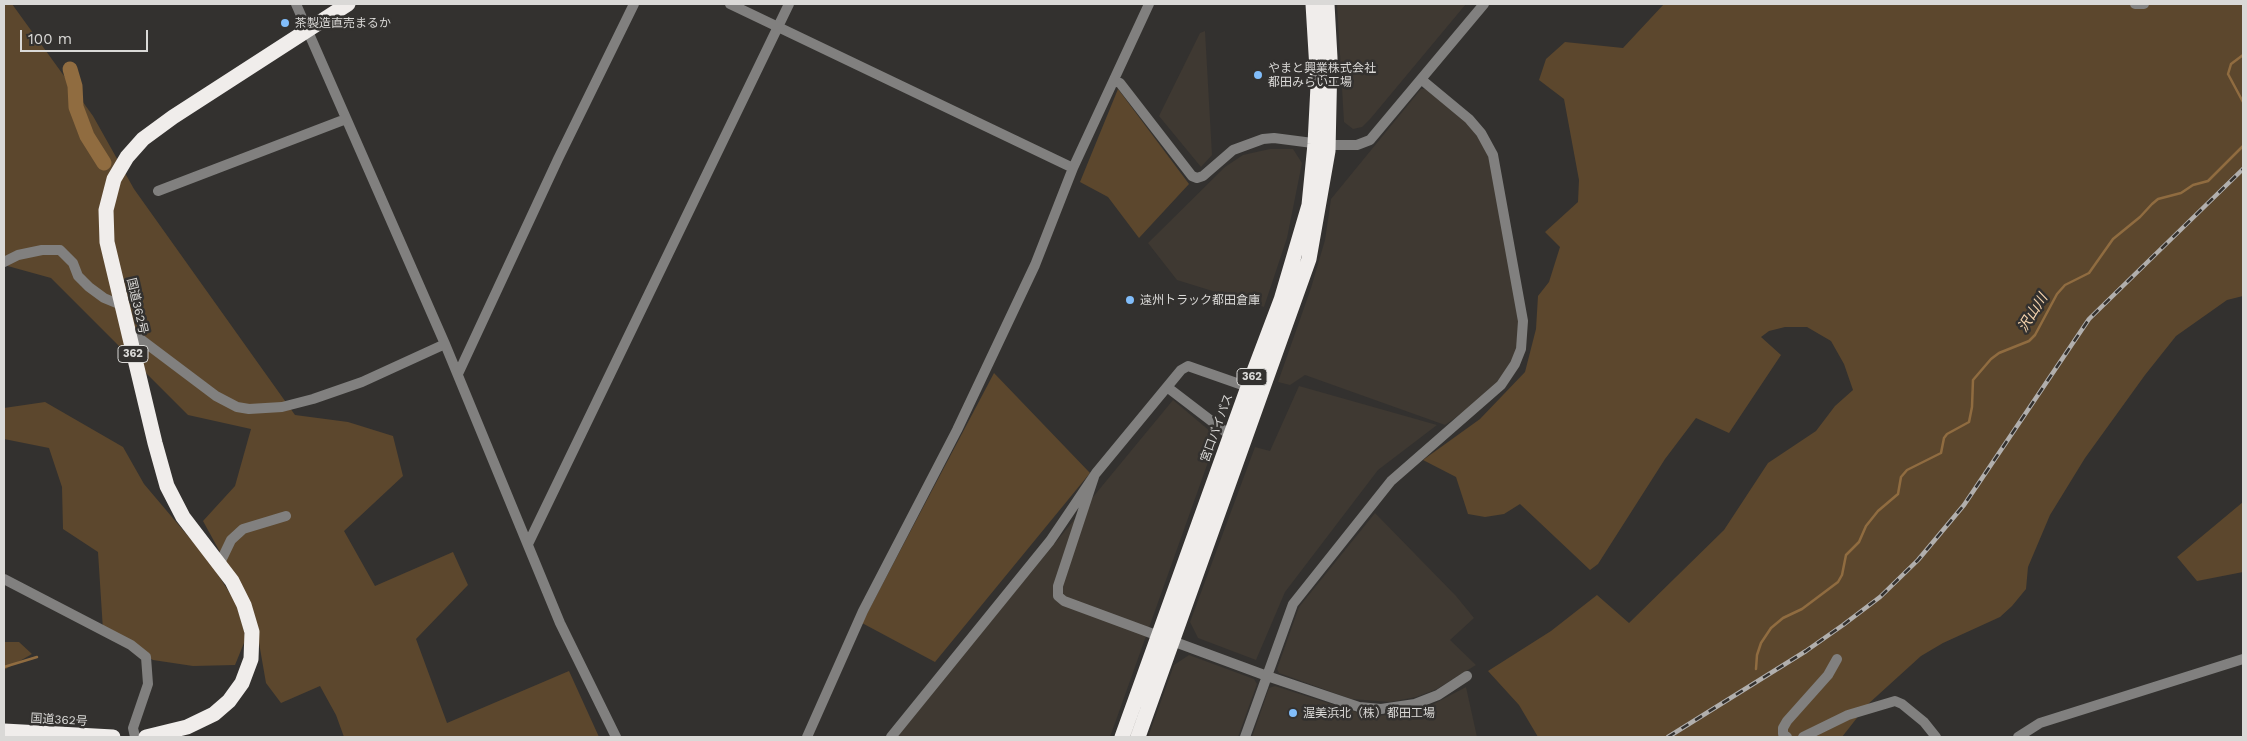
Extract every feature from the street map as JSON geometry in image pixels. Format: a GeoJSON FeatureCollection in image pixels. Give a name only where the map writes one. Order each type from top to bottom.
{"type":"FeatureCollection","features":[{"type":"Feature","properties":{"kind":"highway","name":"国道362号"},"geometry":{"type":"LineString","coordinates":[[146,737],[187,727],[214,714],[229,701],[242,683],[251,659],[252,632],[244,605],[232,581],[183,517],[167,486],[107,242],[106,210],[114,179],[127,157],[143,139],[173,117],[348,4]]}},
{"type":"Feature","properties":{"kind":"highway","name":"宮口バイパス"},"geometry":{"type":"LineString","coordinates":[[1138,737],[1166,638],[1231,436],[1284,293],[1309,205],[1322,145],[1313,4]]}},
{"type":"Feature","properties":{"kind":"highway","name":"宮口バイパス"},"geometry":{"type":"LineString","coordinates":[[1122,737],[1166,638],[1308,259],[1319,209],[1322,145],[1330,58],[1327,4]]}},
{"type":"Feature","properties":{"kind":"highway","name":"国道362号"},"geometry":{"type":"LineString","coordinates":[[4,731],[26,735],[112,737]]}},
{"type":"Feature","properties":{"kind":"street"},"geometry":{"type":"LineString","coordinates":[[296,4],[458,374],[560,623],[616,737]]}},
{"type":"Feature","properties":{"kind":"street"},"geometry":{"type":"LineString","coordinates":[[458,374],[558,159],[634,4]]}},
{"type":"Feature","properties":{"kind":"street"},"geometry":{"type":"LineString","coordinates":[[730,4],[1073,168]]}},
{"type":"Feature","properties":{"kind":"street"},"geometry":{"type":"LineString","coordinates":[[528,544],[789,4]]}},
{"type":"Feature","properties":{"kind":"street"},"geometry":{"type":"LineString","coordinates":[[807,737],[863,611],[957,430],[1035,265],[1073,168],[1149,4]]}},
{"type":"Feature","properties":{"kind":"street"},"geometry":{"type":"LineString","coordinates":[[1114,80],[1120,83],[1192,176],[1197,178],[1203,176],[1233,150],[1252,142],[1274,138],[1322,145],[1357,145],[1370,140],[1484,4]]}},
{"type":"Feature","properties":{"kind":"street"},"geometry":{"type":"LineString","coordinates":[[2135,4],[2144,4]]}},
{"type":"Feature","properties":{"kind":"street"},"geometry":{"type":"LineString","coordinates":[[1245,737],[1293,604],[1391,481],[1501,384],[1515,364],[1521,349],[1523,321],[1493,155],[1481,133],[1469,119],[1422,80]]}},
{"type":"Feature","properties":{"kind":"street"},"geometry":{"type":"LineString","coordinates":[[158,191],[346,119]]}},
{"type":"Feature","properties":{"kind":"street"},"geometry":{"type":"LineString","coordinates":[[380,193],[391,192]]}},
{"type":"Feature","properties":{"kind":"street"},"geometry":{"type":"LineString","coordinates":[[4,262],[18,255],[42,250],[60,250],[74,263],[78,276],[89,287],[104,298],[121,305]]}},
{"type":"Feature","properties":{"kind":"street"},"geometry":{"type":"LineString","coordinates":[[127,328],[182,368],[216,396],[237,407],[249,409],[282,407],[313,399],[362,382],[445,344]]}},
{"type":"Feature","properties":{"kind":"street"},"geometry":{"type":"LineString","coordinates":[[890,737],[1050,542],[1094,477],[1180,370],[1188,366],[1248,387]]}},
{"type":"Feature","properties":{"kind":"street"},"geometry":{"type":"LineString","coordinates":[[1167,386],[1231,436]]}},
{"type":"Feature","properties":{"kind":"street"},"geometry":{"type":"LineString","coordinates":[[1094,477],[1058,586],[1058,596],[1064,601],[1348,704],[1381,709],[1404,706],[1430,698],[1467,676]]}},
{"type":"Feature","properties":{"kind":"street"},"geometry":{"type":"LineString","coordinates":[[220,565],[232,540],[243,529],[286,516]]}},
{"type":"Feature","properties":{"kind":"street"},"geometry":{"type":"LineString","coordinates":[[4,580],[131,645],[146,657],[148,684],[133,728],[135,737]]}},
{"type":"Feature","properties":{"kind":"street"},"geometry":{"type":"LineString","coordinates":[[1787,737],[1783,734],[1783,728],[1787,721],[1828,675],[1837,658]]}},
{"type":"Feature","properties":{"kind":"street"},"geometry":{"type":"LineString","coordinates":[[2018,737],[2040,723],[2243,659]]}},
{"type":"Feature","properties":{"kind":"street"},"geometry":{"type":"LineString","coordinates":[[1803,737],[1848,715],[1895,701],[1902,704],[1924,722],[1936,737]]}},
{"type":"Feature","properties":{"kind":"shaded area"},"geometry":{"type":"Polygon","coordinates":[[[4,4],[12,4],[93,116],[134,189],[295,415],[348,422],[393,436],[403,476],[344,531],[375,586],[453,552],[468,585],[416,639],[447,723],[569,671],[599,737],[344,737],[336,715],[320,686],[281,703],[266,683],[254,614],[203,521],[235,486],[251,429],[188,415],[51,278],[4,265],[4,4]]]}},
{"type":"Feature","properties":{"kind":"shaded area"},"geometry":{"type":"Polygon","coordinates":[[[1337,4],[1466,4],[1371,118],[1362,127],[1353,129],[1344,122],[1337,4]]]}},
{"type":"Feature","properties":{"kind":"shaded area"},"geometry":{"type":"Polygon","coordinates":[[[1664,4],[2243,4],[2243,296],[2227,300],[2176,336],[2145,375],[2085,458],[2050,515],[2028,567],[2026,589],[2012,606],[2000,617],[1943,643],[1921,656],[1867,705],[1842,737],[1538,737],[1519,705],[1488,671],[1551,631],[1597,595],[1629,623],[1724,530],[1768,463],[1816,431],[1835,406],[1853,390],[1844,364],[1831,341],[1807,327],[1785,327],[1769,331],[1761,337],[1781,355],[1729,433],[1696,418],[1665,459],[1598,564],[1590,570],[1520,504],[1504,514],[1485,517],[1468,514],[1456,477],[1423,460],[1480,419],[1525,372],[1536,329],[1538,296],[1549,282],[1560,247],[1545,232],[1578,202],[1579,180],[1564,99],[1539,80],[1546,59],[1565,42],[1623,48],[1664,4]]]}},
{"type":"Feature","properties":{"kind":"shaded area"},"geometry":{"type":"Polygon","coordinates":[[[1205,31],[1212,155],[1201,167],[1159,116],[1200,33],[1205,31]]]}},
{"type":"Feature","properties":{"kind":"shaded area"},"geometry":{"type":"Polygon","coordinates":[[[1118,89],[1189,184],[1139,238],[1108,197],[1080,182],[1118,89]]]}},
{"type":"Feature","properties":{"kind":"shaded area"},"geometry":{"type":"Polygon","coordinates":[[[1421,89],[1426,89],[1469,125],[1483,144],[1491,162],[1520,322],[1516,355],[1502,379],[1465,411],[1445,425],[1305,375],[1290,385],[1278,382],[1311,288],[1325,240],[1331,199],[1421,89]]]}},
{"type":"Feature","properties":{"kind":"shaded area"},"geometry":{"type":"Polygon","coordinates":[[[1270,149],[1293,149],[1302,163],[1287,238],[1264,307],[1177,280],[1148,243],[1225,167],[1243,155],[1270,149]]]}},
{"type":"Feature","properties":{"kind":"shaded area"},"geometry":{"type":"Polygon","coordinates":[[[994,373],[1090,473],[935,662],[862,623],[994,373]]]}},
{"type":"Feature","properties":{"kind":"shaded area"},"geometry":{"type":"Polygon","coordinates":[[[1299,386],[1437,425],[1378,470],[1285,592],[1256,660],[1198,638],[1190,622],[1255,447],[1270,451],[1299,386]]]}},
{"type":"Feature","properties":{"kind":"shaded area"},"geometry":{"type":"Polygon","coordinates":[[[1173,400],[1217,437],[1110,737],[895,737],[1173,400]]]}},
{"type":"Feature","properties":{"kind":"shaded area"},"geometry":{"type":"Polygon","coordinates":[[[45,402],[123,447],[144,484],[210,562],[236,603],[246,638],[235,665],[193,666],[153,660],[103,630],[98,552],[63,529],[62,487],[49,448],[4,439],[4,408],[45,402]]]}},
{"type":"Feature","properties":{"kind":"shaded area"},"geometry":{"type":"Polygon","coordinates":[[[2243,502],[2243,572],[2197,581],[2177,557],[2243,502]]]}},
{"type":"Feature","properties":{"kind":"shaded area"},"geometry":{"type":"Polygon","coordinates":[[[1375,513],[1456,596],[1474,618],[1450,640],[1476,665],[1437,689],[1416,697],[1390,702],[1351,699],[1279,673],[1277,669],[1299,607],[1375,513]]]}},
{"type":"Feature","properties":{"kind":"shaded area"},"geometry":{"type":"Polygon","coordinates":[[[4,642],[19,642],[32,654],[4,670],[4,642]]]}},
{"type":"Feature","properties":{"kind":"shaded area"},"geometry":{"type":"Polygon","coordinates":[[[1189,655],[1254,679],[1257,684],[1238,737],[1148,737],[1174,665],[1189,655]]]}},
{"type":"Feature","properties":{"kind":"shaded area"},"geometry":{"type":"Polygon","coordinates":[[[1275,686],[1362,714],[1376,716],[1409,713],[1428,707],[1466,687],[1477,737],[1252,737],[1269,688],[1275,686]]]}},
{"type":"Feature","properties":{"kind":"waterway","name":"沢山川"},"geometry":{"type":"LineString","coordinates":[[2243,55],[2231,64],[2228,74],[2243,102]]}},
{"type":"Feature","properties":{"kind":"waterway"},"geometry":{"type":"LineString","coordinates":[[70,69],[75,86],[76,107],[87,136],[104,163]]}},
{"type":"Feature","properties":{"kind":"waterway","name":"沢山川"},"geometry":{"type":"LineString","coordinates":[[1756,669],[1757,655],[1761,643],[1771,628],[1783,618],[1802,609],[1838,582],[1842,575],[1846,555],[1859,542],[1866,526],[1878,511],[1898,494],[1901,477],[1907,470],[1941,453],[1944,438],[1947,434],[1969,422],[1972,407],[1973,380],[1991,359],[1999,353],[2029,341],[2035,335],[2057,294],[2065,285],[2089,273],[2113,239],[2140,217],[2152,204],[2158,199],[2181,193],[2193,185],[2208,181],[2243,146]]}},
{"type":"Feature","properties":{"kind":"waterway"},"geometry":{"type":"LineString","coordinates":[[4,667],[37,657]]}},
{"type":"Feature","properties":{"kind":"railway"},"geometry":{"type":"LineString","coordinates":[[1668,737],[1806,651],[1843,625],[1880,597],[1918,560],[1964,505],[2089,319],[2243,169]]}},
{"type":"Feature","properties":{"kind":"place","name":"茶製造直売まるか"},"geometry":{"type":"Point","coordinates":[285,23]}},
{"type":"Feature","properties":{"kind":"place","name":"やまと興業株式会社 都田みらい工場"},"geometry":{"type":"Point","coordinates":[1258,75]}},
{"type":"Feature","properties":{"kind":"place","name":"遠州トラック都田倉庫"},"geometry":{"type":"Point","coordinates":[1130,300]}},
{"type":"Feature","properties":{"kind":"place","name":"渥美浜北（株）都田工場"},"geometry":{"type":"Point","coordinates":[1293,713]}}]}
